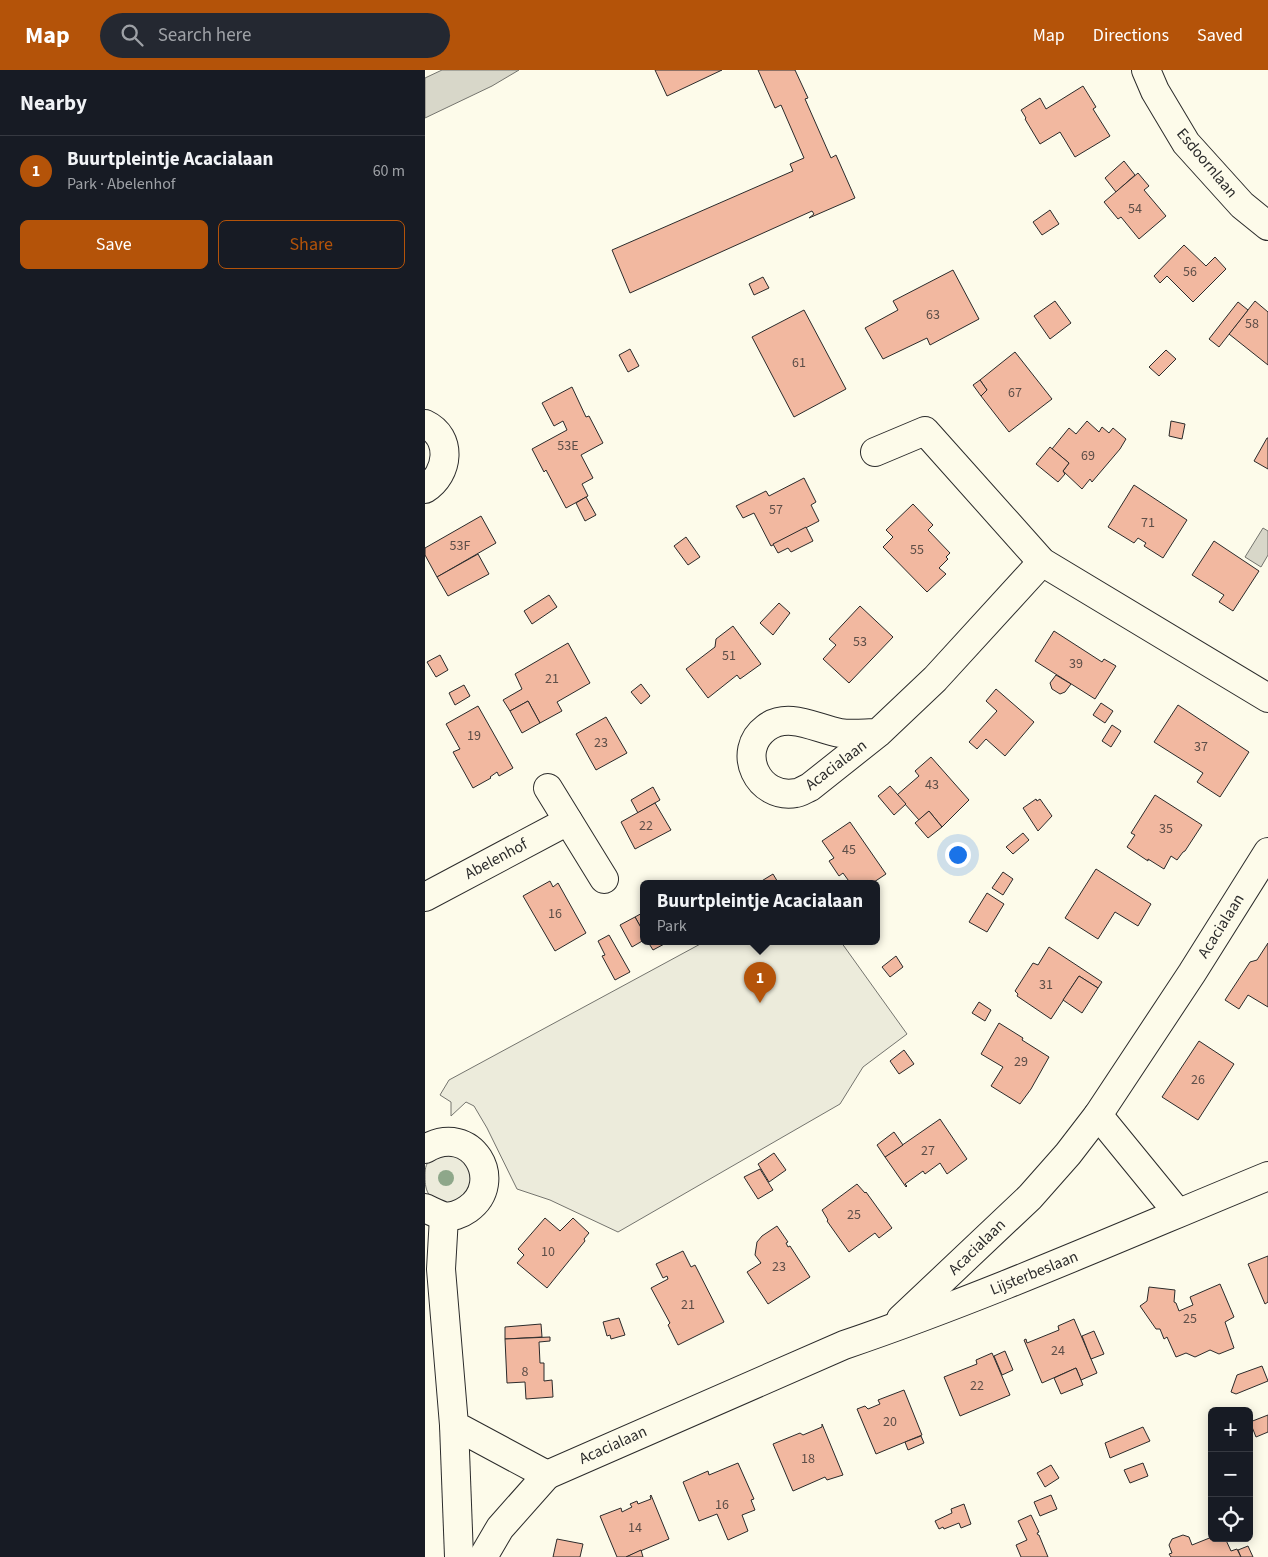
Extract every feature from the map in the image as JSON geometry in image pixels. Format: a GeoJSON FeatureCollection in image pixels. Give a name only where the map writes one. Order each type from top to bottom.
{"type":"FeatureCollection","features":[{"type":"Feature","properties":{"kind":"street","name":"Esdoornlaan"},"geometry":{"type":"LineString","coordinates":[[1154,77],[1186,143],[1242,205],[1268,226]]}},
{"type":"Feature","properties":{"kind":"street"},"geometry":{"type":"LineString","coordinates":[[425,424],[430,426],[440,437],[445,450],[444,465],[438,478],[425,489]]}},
{"type":"Feature","properties":{"kind":"street"},"geometry":{"type":"LineString","coordinates":[[875,452],[925,431],[1042,562],[1268,698]]}},
{"type":"Feature","properties":{"kind":"street","name":"Acacialaan"},"geometry":{"type":"LineString","coordinates":[[878,733],[935,679],[1042,562]]}},
{"type":"Feature","properties":{"kind":"street"},"geometry":{"type":"LineString","coordinates":[[548,788],[604,879]]}},
{"type":"Feature","properties":{"kind":"street","name":"Abelenhof"},"geometry":{"type":"LineString","coordinates":[[425,897],[568,821]]}},
{"type":"Feature","properties":{"kind":"street","name":"Acacialaan"},"geometry":{"type":"LineString","coordinates":[[483,1557],[500,1528],[547,1475],[791,1367],[844,1345],[889,1330],[1030,1196],[1068,1154],[1098,1115],[1192,973],[1268,852]]}},
{"type":"Feature","properties":{"kind":"street"},"geometry":{"type":"LineString","coordinates":[[1098,1115],[1178,1213]]}},
{"type":"Feature","properties":{"kind":"street"},"geometry":{"type":"LineString","coordinates":[[425,1149],[435,1143],[450,1141],[462,1144],[472,1151],[483,1167],[485,1186],[476,1204],[460,1215],[435,1212],[454,1425],[459,1557]]}},
{"type":"Feature","properties":{"kind":"street","name":"Lijsterbeslaan"},"geometry":{"type":"LineString","coordinates":[[889,1330],[1073,1258],[1268,1176]]}},
{"type":"Feature","properties":{"kind":"street"},"geometry":{"type":"LineString","coordinates":[[454,1425],[547,1475]]}},
{"type":"Feature","properties":{"kind":"shaded area"},"geometry":{"type":"Polygon","coordinates":[[[442,70],[519,70],[492,86],[425,118],[425,78],[442,70]]]}},
{"type":"Feature","properties":{"kind":"shaded area"},"geometry":{"type":"Polygon","coordinates":[[[1263,528],[1268,531],[1268,555],[1261,567],[1245,557],[1263,528]]]}},
{"type":"Feature","properties":{"kind":"shaded area"},"geometry":{"type":"Polygon","coordinates":[[[698,945],[843,945],[907,1034],[863,1067],[840,1104],[618,1232],[550,1200],[517,1189],[474,1106],[466,1102],[451,1116],[451,1102],[440,1095],[449,1080],[698,945]]]}},
{"type":"Feature","properties":{"kind":"shaded area"},"geometry":{"type":"Polygon","coordinates":[[[449,1154],[462,1159],[468,1166],[471,1182],[465,1196],[453,1204],[446,1204],[432,1198],[427,1191],[425,1182],[425,1171],[428,1162],[449,1154]]]}},
{"type":"Feature","properties":{"kind":"building"},"geometry":{"type":"Polygon","coordinates":[[[655,70],[722,70],[667,96],[655,70]]]}},
{"type":"Feature","properties":{"kind":"building"},"geometry":{"type":"Polygon","coordinates":[[[758,70],[795,70],[808,98],[805,99],[831,158],[836,155],[855,198],[809,218],[814,214],[812,211],[630,293],[612,250],[793,171],[790,164],[804,158],[781,105],[775,108],[758,70]]]}},
{"type":"Feature","properties":{"kind":"building"},"geometry":{"type":"Polygon","coordinates":[[[1083,86],[1096,107],[1093,109],[1110,136],[1075,157],[1060,132],[1040,144],[1021,110],[1040,98],[1046,109],[1083,86]]]}},
{"type":"Feature","properties":{"kind":"building"},"geometry":{"type":"Polygon","coordinates":[[[1124,161],[1135,175],[1116,192],[1105,178],[1124,161]]]}},
{"type":"Feature","properties":{"kind":"building"},"geometry":{"type":"Polygon","coordinates":[[[1138,173],[1149,186],[1144,190],[1166,216],[1139,239],[1121,217],[1118,219],[1104,202],[1138,173]]]}},
{"type":"Feature","properties":{"kind":"building"},"geometry":{"type":"Polygon","coordinates":[[[1050,210],[1059,224],[1042,235],[1033,222],[1050,210]]]}},
{"type":"Feature","properties":{"kind":"building"},"geometry":{"type":"Polygon","coordinates":[[[1184,245],[1206,266],[1215,257],[1226,269],[1193,302],[1167,276],[1160,283],[1154,276],[1184,245]]]}},
{"type":"Feature","properties":{"kind":"building"},"geometry":{"type":"Polygon","coordinates":[[[953,270],[979,319],[930,345],[927,338],[883,359],[865,328],[898,310],[893,301],[953,270]]]}},
{"type":"Feature","properties":{"kind":"building"},"geometry":{"type":"Polygon","coordinates":[[[763,277],[769,288],[754,295],[749,284],[763,277]]]}},
{"type":"Feature","properties":{"kind":"building"},"geometry":{"type":"Polygon","coordinates":[[[1055,301],[1071,323],[1050,339],[1034,316],[1055,301]]]}},
{"type":"Feature","properties":{"kind":"building"},"geometry":{"type":"Polygon","coordinates":[[[1255,301],[1268,312],[1268,365],[1229,334],[1255,301]]]}},
{"type":"Feature","properties":{"kind":"building"},"geometry":{"type":"Polygon","coordinates":[[[1238,302],[1248,310],[1219,347],[1209,339],[1238,302]]]}},
{"type":"Feature","properties":{"kind":"building"},"geometry":{"type":"Polygon","coordinates":[[[804,310],[846,389],[794,417],[752,337],[804,310]]]}},
{"type":"Feature","properties":{"kind":"building"},"geometry":{"type":"Polygon","coordinates":[[[630,349],[639,366],[628,372],[619,355],[630,349]]]}},
{"type":"Feature","properties":{"kind":"building"},"geometry":{"type":"Polygon","coordinates":[[[1166,350],[1176,359],[1159,376],[1149,367],[1166,350]]]}},
{"type":"Feature","properties":{"kind":"building"},"geometry":{"type":"Polygon","coordinates":[[[1015,352],[1052,399],[1009,432],[981,396],[987,390],[980,380],[1015,352]]]}},
{"type":"Feature","properties":{"kind":"building"},"geometry":{"type":"Polygon","coordinates":[[[980,380],[987,390],[981,396],[973,385],[980,380]]]}},
{"type":"Feature","properties":{"kind":"building"},"geometry":{"type":"Polygon","coordinates":[[[572,387],[586,417],[589,416],[603,443],[581,455],[593,478],[582,484],[588,496],[566,508],[546,470],[544,472],[532,449],[567,430],[563,421],[554,426],[542,403],[572,387]]]}},
{"type":"Feature","properties":{"kind":"building"},"geometry":{"type":"Polygon","coordinates":[[[1087,421],[1099,432],[1102,427],[1109,433],[1113,428],[1126,439],[1092,482],[1090,479],[1082,489],[1063,471],[1069,463],[1052,449],[1069,428],[1076,434],[1087,421]]]}},
{"type":"Feature","properties":{"kind":"building"},"geometry":{"type":"Polygon","coordinates":[[[1171,421],[1185,424],[1182,439],[1169,436],[1171,421]]]}},
{"type":"Feature","properties":{"kind":"building"},"geometry":{"type":"Polygon","coordinates":[[[1268,438],[1268,469],[1254,461],[1268,438]]]}},
{"type":"Feature","properties":{"kind":"building"},"geometry":{"type":"Polygon","coordinates":[[[1050,447],[1069,463],[1063,471],[1065,474],[1058,482],[1036,464],[1050,447]]]}},
{"type":"Feature","properties":{"kind":"building"},"geometry":{"type":"Polygon","coordinates":[[[804,478],[816,502],[811,505],[819,521],[771,546],[754,513],[743,518],[736,506],[766,491],[769,496],[804,478]]]}},
{"type":"Feature","properties":{"kind":"building"},"geometry":{"type":"Polygon","coordinates":[[[1134,485],[1187,520],[1163,558],[1144,546],[1146,543],[1138,538],[1134,543],[1108,527],[1134,485]]]}},
{"type":"Feature","properties":{"kind":"building"},"geometry":{"type":"Polygon","coordinates":[[[586,497],[596,515],[585,521],[576,503],[586,497]]]}},
{"type":"Feature","properties":{"kind":"building"},"geometry":{"type":"Polygon","coordinates":[[[913,504],[933,525],[928,530],[950,553],[946,557],[948,559],[939,568],[946,574],[927,592],[883,547],[893,537],[886,530],[913,504]]]}},
{"type":"Feature","properties":{"kind":"building"},"geometry":{"type":"Polygon","coordinates":[[[481,516],[496,543],[437,577],[425,555],[425,548],[481,516]]]}},
{"type":"Feature","properties":{"kind":"building"},"geometry":{"type":"Polygon","coordinates":[[[806,527],[813,541],[791,552],[788,548],[778,553],[773,544],[806,527]]]}},
{"type":"Feature","properties":{"kind":"building"},"geometry":{"type":"Polygon","coordinates":[[[686,537],[700,557],[688,565],[674,546],[686,537]]]}},
{"type":"Feature","properties":{"kind":"building"},"geometry":{"type":"Polygon","coordinates":[[[1214,541],[1259,571],[1233,611],[1219,602],[1224,595],[1192,575],[1214,541]]]}},
{"type":"Feature","properties":{"kind":"building"},"geometry":{"type":"Polygon","coordinates":[[[478,554],[489,574],[448,596],[437,577],[478,554]]]}},
{"type":"Feature","properties":{"kind":"building"},"geometry":{"type":"Polygon","coordinates":[[[549,595],[557,607],[532,624],[524,611],[549,595]]]}},
{"type":"Feature","properties":{"kind":"building"},"geometry":{"type":"Polygon","coordinates":[[[779,603],[790,613],[773,635],[760,623],[779,603]]]}},
{"type":"Feature","properties":{"kind":"building"},"geometry":{"type":"Polygon","coordinates":[[[860,606],[893,637],[849,683],[823,659],[836,645],[829,639],[860,606]]]}},
{"type":"Feature","properties":{"kind":"building"},"geometry":{"type":"Polygon","coordinates":[[[733,626],[761,664],[740,679],[737,675],[708,698],[686,669],[715,647],[716,639],[733,626]]]}},
{"type":"Feature","properties":{"kind":"building"},"geometry":{"type":"Polygon","coordinates":[[[1054,631],[1102,662],[1104,659],[1116,666],[1095,699],[1035,661],[1054,631]]]}},
{"type":"Feature","properties":{"kind":"building"},"geometry":{"type":"Polygon","coordinates":[[[568,643],[590,683],[557,702],[562,711],[540,723],[528,701],[510,711],[503,700],[522,689],[515,674],[568,643]]]}},
{"type":"Feature","properties":{"kind":"building"},"geometry":{"type":"Polygon","coordinates":[[[440,655],[448,670],[436,677],[427,662],[440,655]]]}},
{"type":"Feature","properties":{"kind":"building"},"geometry":{"type":"Polygon","coordinates":[[[1056,675],[1071,684],[1065,692],[1060,694],[1052,689],[1050,683],[1056,675]]]}},
{"type":"Feature","properties":{"kind":"building"},"geometry":{"type":"Polygon","coordinates":[[[641,684],[650,696],[641,704],[631,692],[641,684]]]}},
{"type":"Feature","properties":{"kind":"building"},"geometry":{"type":"Polygon","coordinates":[[[464,685],[470,696],[455,705],[449,693],[464,685]]]}},
{"type":"Feature","properties":{"kind":"building"},"geometry":{"type":"Polygon","coordinates":[[[996,689],[1034,722],[1005,756],[986,739],[977,749],[969,742],[997,711],[986,701],[996,689]]]}},
{"type":"Feature","properties":{"kind":"building"},"geometry":{"type":"Polygon","coordinates":[[[528,701],[540,723],[522,733],[510,711],[528,701]]]}},
{"type":"Feature","properties":{"kind":"building"},"geometry":{"type":"Polygon","coordinates":[[[1101,703],[1113,711],[1105,723],[1093,715],[1101,703]]]}},
{"type":"Feature","properties":{"kind":"building"},"geometry":{"type":"Polygon","coordinates":[[[1178,705],[1249,752],[1220,797],[1197,782],[1203,773],[1154,742],[1178,705]]]}},
{"type":"Feature","properties":{"kind":"building"},"geometry":{"type":"Polygon","coordinates":[[[478,706],[513,768],[499,776],[497,772],[491,778],[473,788],[453,752],[460,749],[446,724],[478,706]]]}},
{"type":"Feature","properties":{"kind":"building"},"geometry":{"type":"Polygon","coordinates":[[[606,717],[627,753],[596,770],[576,734],[606,717]]]}},
{"type":"Feature","properties":{"kind":"building"},"geometry":{"type":"Polygon","coordinates":[[[1112,725],[1121,731],[1111,747],[1102,741],[1112,725]]]}},
{"type":"Feature","properties":{"kind":"building"},"geometry":{"type":"Polygon","coordinates":[[[931,757],[969,800],[942,827],[929,811],[919,820],[897,795],[919,776],[915,771],[931,757]]]}},
{"type":"Feature","properties":{"kind":"building"},"geometry":{"type":"Polygon","coordinates":[[[890,786],[906,804],[894,815],[878,796],[890,786]]]}},
{"type":"Feature","properties":{"kind":"building"},"geometry":{"type":"Polygon","coordinates":[[[653,787],[660,800],[638,813],[631,800],[653,787]]]}},
{"type":"Feature","properties":{"kind":"building"},"geometry":{"type":"Polygon","coordinates":[[[1155,795],[1202,825],[1185,851],[1177,860],[1171,856],[1164,869],[1127,847],[1135,835],[1131,833],[1155,795]]]}},
{"type":"Feature","properties":{"kind":"building"},"geometry":{"type":"Polygon","coordinates":[[[1036,799],[1037,801],[1040,799],[1052,816],[1038,831],[1023,808],[1036,799]]]}},
{"type":"Feature","properties":{"kind":"building"},"geometry":{"type":"Polygon","coordinates":[[[655,803],[671,830],[635,849],[621,822],[655,803]]]}},
{"type":"Feature","properties":{"kind":"building"},"geometry":{"type":"Polygon","coordinates":[[[929,811],[942,827],[928,838],[915,823],[929,811]]]}},
{"type":"Feature","properties":{"kind":"building"},"geometry":{"type":"Polygon","coordinates":[[[850,822],[886,874],[877,880],[848,880],[843,873],[839,876],[829,861],[834,858],[822,841],[850,822]]]}},
{"type":"Feature","properties":{"kind":"building"},"geometry":{"type":"Polygon","coordinates":[[[1023,833],[1029,840],[1013,854],[1006,847],[1023,833]]]}},
{"type":"Feature","properties":{"kind":"building"},"geometry":{"type":"Polygon","coordinates":[[[1096,869],[1151,904],[1138,926],[1115,912],[1098,939],[1065,918],[1096,869]]]}},
{"type":"Feature","properties":{"kind":"building"},"geometry":{"type":"Polygon","coordinates":[[[1003,872],[1013,879],[1003,895],[992,888],[1003,872]]]}},
{"type":"Feature","properties":{"kind":"building"},"geometry":{"type":"Polygon","coordinates":[[[773,874],[777,880],[763,880],[773,874]]]}},
{"type":"Feature","properties":{"kind":"building"},"geometry":{"type":"Polygon","coordinates":[[[550,881],[553,887],[558,883],[586,933],[555,951],[523,896],[550,881]]]}},
{"type":"Feature","properties":{"kind":"building"},"geometry":{"type":"Polygon","coordinates":[[[987,893],[1004,904],[987,932],[969,922],[987,893]]]}},
{"type":"Feature","properties":{"kind":"building"},"geometry":{"type":"Polygon","coordinates":[[[640,914],[640,926],[635,917],[640,914]]]}},
{"type":"Feature","properties":{"kind":"building"},"geometry":{"type":"Polygon","coordinates":[[[635,917],[640,926],[640,942],[632,947],[620,925],[635,917]]]}},
{"type":"Feature","properties":{"kind":"building"},"geometry":{"type":"Polygon","coordinates":[[[609,935],[630,972],[615,980],[602,956],[605,955],[598,941],[609,935]]]}},
{"type":"Feature","properties":{"kind":"building"},"geometry":{"type":"Polygon","coordinates":[[[1268,943],[1268,1007],[1248,995],[1239,1009],[1225,1000],[1250,962],[1257,960],[1268,943]]]}},
{"type":"Feature","properties":{"kind":"building"},"geometry":{"type":"Polygon","coordinates":[[[650,945],[662,945],[653,950],[650,945]]]}},
{"type":"Feature","properties":{"kind":"building"},"geometry":{"type":"Polygon","coordinates":[[[1049,947],[1102,982],[1098,988],[1079,976],[1051,1019],[1017,996],[1018,994],[1015,991],[1033,963],[1038,965],[1049,947]]]}},
{"type":"Feature","properties":{"kind":"building"},"geometry":{"type":"Polygon","coordinates":[[[896,956],[903,967],[890,977],[882,967],[896,956]]]}},
{"type":"Feature","properties":{"kind":"building"},"geometry":{"type":"Polygon","coordinates":[[[1079,976],[1098,988],[1082,1013],[1063,1000],[1079,976]]]}},
{"type":"Feature","properties":{"kind":"building"},"geometry":{"type":"Polygon","coordinates":[[[979,1002],[991,1010],[985,1021],[972,1013],[979,1002]]]}},
{"type":"Feature","properties":{"kind":"building"},"geometry":{"type":"Polygon","coordinates":[[[999,1023],[1049,1057],[1020,1104],[991,1086],[1003,1067],[981,1054],[999,1023]]]}},
{"type":"Feature","properties":{"kind":"building"},"geometry":{"type":"Polygon","coordinates":[[[1199,1041],[1234,1064],[1198,1120],[1162,1097],[1199,1041]]]}},
{"type":"Feature","properties":{"kind":"building"},"geometry":{"type":"Polygon","coordinates":[[[904,1050],[914,1064],[899,1074],[890,1061],[904,1050]]]}},
{"type":"Feature","properties":{"kind":"building"},"geometry":{"type":"Polygon","coordinates":[[[940,1119],[967,1159],[947,1174],[940,1163],[925,1174],[923,1171],[905,1184],[906,1187],[885,1157],[940,1119]]]}},
{"type":"Feature","properties":{"kind":"building"},"geometry":{"type":"Polygon","coordinates":[[[894,1132],[903,1145],[885,1157],[877,1145],[894,1132]]]}},
{"type":"Feature","properties":{"kind":"building"},"geometry":{"type":"Polygon","coordinates":[[[774,1153],[786,1170],[769,1182],[758,1164],[774,1153]]]}},
{"type":"Feature","properties":{"kind":"building"},"geometry":{"type":"Polygon","coordinates":[[[760,1169],[773,1190],[758,1199],[744,1177],[760,1169]]]}},
{"type":"Feature","properties":{"kind":"building"},"geometry":{"type":"Polygon","coordinates":[[[857,1184],[866,1192],[892,1228],[879,1238],[875,1233],[849,1252],[827,1221],[822,1210],[857,1184]]]}},
{"type":"Feature","properties":{"kind":"building"},"geometry":{"type":"Polygon","coordinates":[[[545,1218],[560,1231],[573,1218],[589,1233],[584,1239],[585,1241],[547,1288],[517,1263],[524,1255],[518,1249],[545,1218]]]}},
{"type":"Feature","properties":{"kind":"building"},"geometry":{"type":"Polygon","coordinates":[[[777,1226],[788,1242],[786,1243],[788,1247],[790,1246],[810,1277],[768,1304],[747,1272],[761,1263],[755,1255],[757,1242],[762,1236],[777,1226]]]}},
{"type":"Feature","properties":{"kind":"building"},"geometry":{"type":"Polygon","coordinates":[[[683,1251],[691,1267],[695,1265],[724,1322],[678,1345],[668,1325],[670,1323],[651,1288],[668,1279],[667,1276],[663,1278],[656,1264],[683,1251]]]}},
{"type":"Feature","properties":{"kind":"building"},"geometry":{"type":"Polygon","coordinates":[[[1268,1256],[1268,1302],[1265,1304],[1248,1264],[1268,1256]]]}},
{"type":"Feature","properties":{"kind":"building"},"geometry":{"type":"Polygon","coordinates":[[[1220,1284],[1234,1317],[1225,1322],[1234,1348],[1219,1354],[1210,1350],[1195,1357],[1186,1353],[1176,1357],[1167,1337],[1164,1339],[1160,1329],[1156,1329],[1140,1306],[1147,1301],[1149,1287],[1175,1290],[1174,1302],[1179,1311],[1193,1305],[1190,1297],[1220,1284]]]}},
{"type":"Feature","properties":{"kind":"building"},"geometry":{"type":"Polygon","coordinates":[[[619,1318],[625,1335],[611,1339],[610,1335],[607,1336],[603,1322],[619,1318]]]}},
{"type":"Feature","properties":{"kind":"building"},"geometry":{"type":"Polygon","coordinates":[[[1074,1319],[1097,1373],[1081,1380],[1076,1368],[1042,1383],[1024,1340],[1026,1339],[1027,1343],[1059,1330],[1058,1326],[1074,1319]]]}},
{"type":"Feature","properties":{"kind":"building"},"geometry":{"type":"Polygon","coordinates":[[[541,1324],[542,1337],[505,1339],[505,1327],[541,1324]]]}},
{"type":"Feature","properties":{"kind":"building"},"geometry":{"type":"Polygon","coordinates":[[[1094,1331],[1104,1354],[1091,1359],[1082,1336],[1094,1331]]]}},
{"type":"Feature","properties":{"kind":"building"},"geometry":{"type":"Polygon","coordinates":[[[550,1337],[550,1341],[539,1342],[540,1363],[544,1363],[544,1381],[552,1380],[553,1397],[526,1399],[525,1382],[507,1383],[505,1339],[550,1337]]]}},
{"type":"Feature","properties":{"kind":"building"},"geometry":{"type":"Polygon","coordinates":[[[1005,1351],[1013,1370],[1002,1375],[994,1356],[1005,1351]]]}},
{"type":"Feature","properties":{"kind":"building"},"geometry":{"type":"Polygon","coordinates":[[[992,1353],[1010,1395],[960,1416],[944,1377],[977,1364],[976,1360],[992,1353]]]}},
{"type":"Feature","properties":{"kind":"building"},"geometry":{"type":"Polygon","coordinates":[[[1262,1366],[1268,1381],[1236,1394],[1231,1392],[1237,1375],[1262,1366]]]}},
{"type":"Feature","properties":{"kind":"building"},"geometry":{"type":"Polygon","coordinates":[[[1076,1368],[1083,1385],[1061,1394],[1054,1378],[1076,1368]]]}},
{"type":"Feature","properties":{"kind":"building"},"geometry":{"type":"Polygon","coordinates":[[[904,1390],[922,1435],[876,1454],[857,1409],[865,1406],[868,1409],[880,1404],[878,1400],[904,1390]]]}},
{"type":"Feature","properties":{"kind":"building"},"geometry":{"type":"Polygon","coordinates":[[[1268,1415],[1268,1432],[1256,1437],[1253,1430],[1253,1421],[1268,1415]]]}},
{"type":"Feature","properties":{"kind":"building"},"geometry":{"type":"Polygon","coordinates":[[[822,1424],[843,1475],[827,1480],[825,1477],[793,1491],[773,1444],[800,1433],[803,1435],[822,1427],[822,1424]]]}},
{"type":"Feature","properties":{"kind":"building"},"geometry":{"type":"Polygon","coordinates":[[[1143,1427],[1150,1441],[1110,1458],[1105,1443],[1143,1427]]]}},
{"type":"Feature","properties":{"kind":"building"},"geometry":{"type":"Polygon","coordinates":[[[921,1436],[924,1443],[908,1450],[905,1442],[921,1436]]]}},
{"type":"Feature","properties":{"kind":"building"},"geometry":{"type":"Polygon","coordinates":[[[738,1463],[754,1499],[751,1500],[755,1510],[742,1515],[748,1531],[728,1540],[717,1514],[699,1521],[683,1482],[708,1471],[709,1475],[738,1463]]]}},
{"type":"Feature","properties":{"kind":"building"},"geometry":{"type":"Polygon","coordinates":[[[1143,1463],[1148,1476],[1130,1483],[1124,1470],[1143,1463]]]}},
{"type":"Feature","properties":{"kind":"building"},"geometry":{"type":"Polygon","coordinates":[[[1051,1465],[1059,1478],[1045,1487],[1037,1473],[1051,1465]]]}},
{"type":"Feature","properties":{"kind":"building"},"geometry":{"type":"Polygon","coordinates":[[[651,1495],[669,1539],[626,1557],[617,1557],[600,1516],[621,1508],[622,1512],[632,1507],[630,1504],[637,1501],[638,1504],[651,1499],[651,1495]]]}},
{"type":"Feature","properties":{"kind":"building"},"geometry":{"type":"Polygon","coordinates":[[[1051,1495],[1057,1509],[1040,1516],[1034,1502],[1051,1495]]]}},
{"type":"Feature","properties":{"kind":"building"},"geometry":{"type":"Polygon","coordinates":[[[964,1504],[971,1524],[961,1528],[959,1523],[939,1529],[935,1521],[952,1513],[951,1509],[964,1504]]]}},
{"type":"Feature","properties":{"kind":"building"},"geometry":{"type":"Polygon","coordinates":[[[1031,1515],[1048,1557],[1021,1557],[1016,1545],[1027,1540],[1018,1521],[1031,1515]]]}},
{"type":"Feature","properties":{"kind":"building"},"geometry":{"type":"Polygon","coordinates":[[[1183,1535],[1189,1537],[1192,1545],[1208,1539],[1208,1542],[1227,1542],[1231,1551],[1237,1549],[1241,1557],[1171,1557],[1169,1554],[1172,1553],[1169,1545],[1172,1539],[1183,1535]]]}},
{"type":"Feature","properties":{"kind":"building"},"geometry":{"type":"Polygon","coordinates":[[[557,1539],[583,1544],[580,1557],[553,1557],[557,1539]]]}},
{"type":"Feature","properties":{"kind":"building"},"geometry":{"type":"Polygon","coordinates":[[[1248,1546],[1253,1557],[1241,1557],[1238,1550],[1248,1546]]]}},
{"type":"Feature","properties":{"kind":"building"},"geometry":{"type":"Polygon","coordinates":[[[641,1550],[643,1557],[626,1557],[641,1550]]]}},
{"type":"Feature","properties":{"kind":"place","name":"Buurtpleintje Acacialaan"},"geometry":{"type":"Point","coordinates":[760,1003]}}]}
